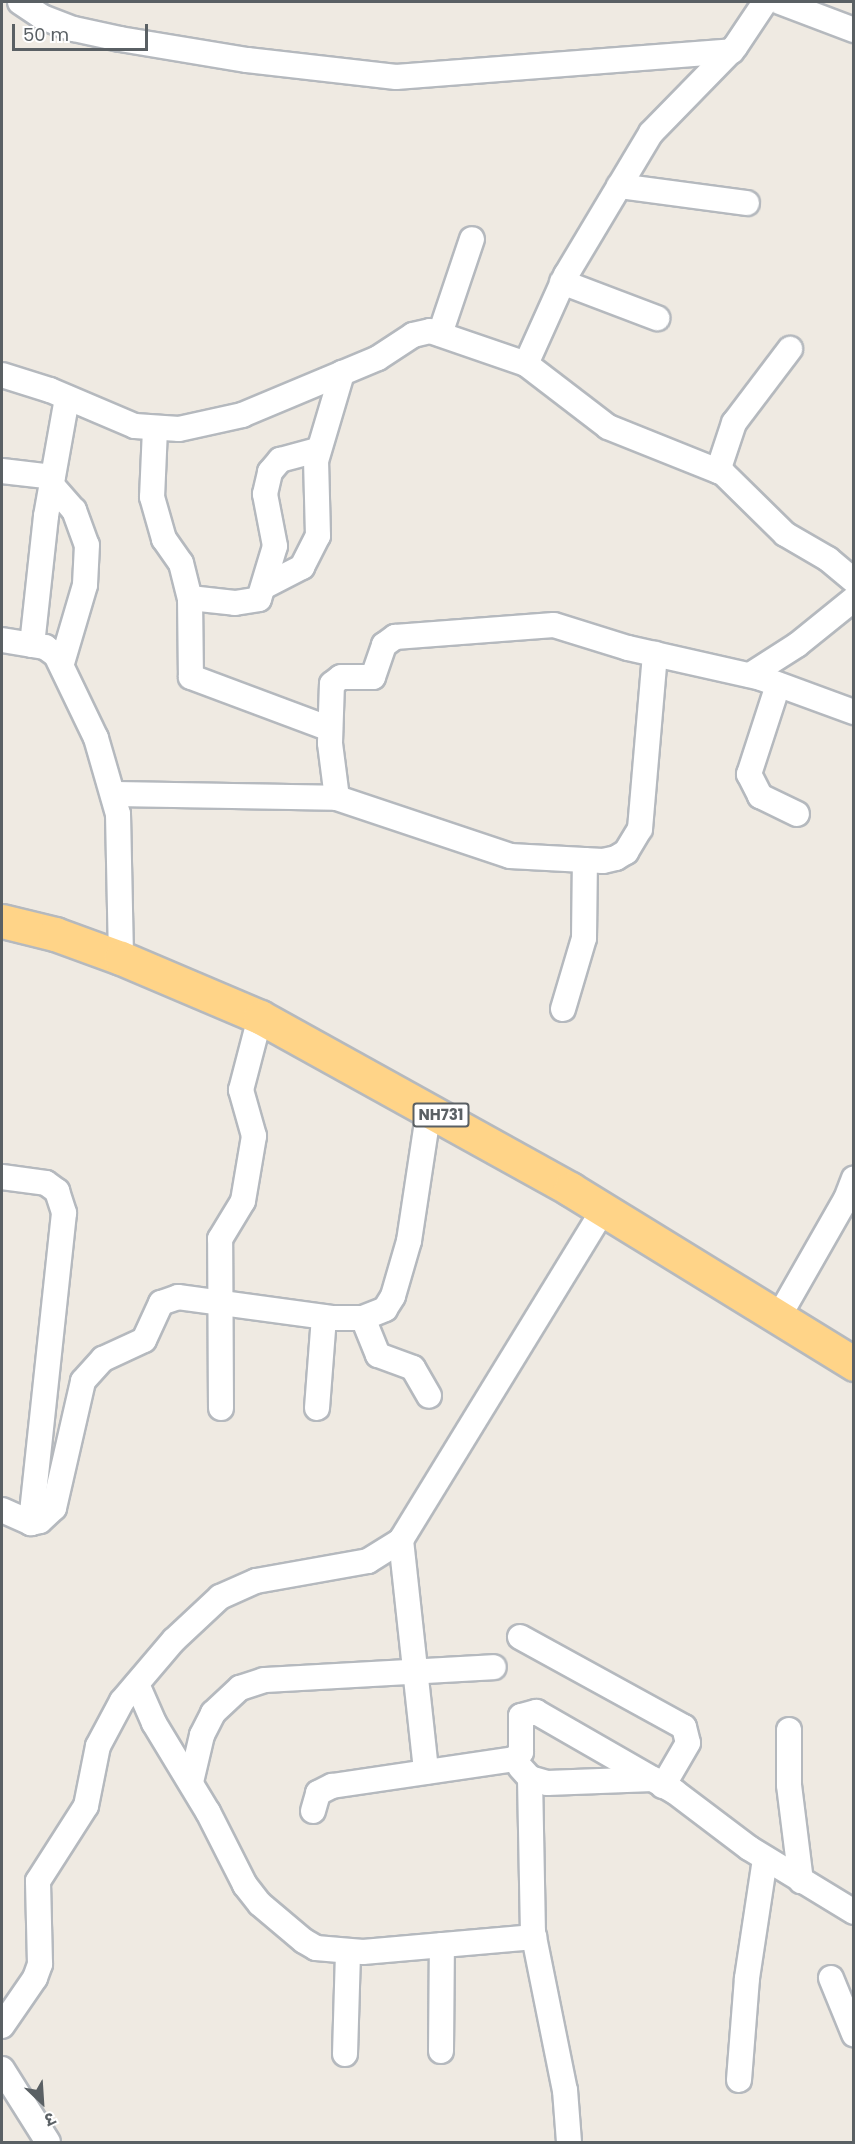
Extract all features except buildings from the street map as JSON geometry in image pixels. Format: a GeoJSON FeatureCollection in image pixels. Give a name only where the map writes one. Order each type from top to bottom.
{"type":"FeatureCollection","features":[{"type":"Feature","properties":{"kind":"highway","name":"NH731"},"geometry":{"type":"LineString","coordinates":[[2,921],[46,931],[121,958],[260,1017],[429,1108],[603,1210],[854,1364]]}},
{"type":"Feature","properties":{"kind":"street"},"geometry":{"type":"LineString","coordinates":[[20,2],[42,17],[74,29],[120,39],[248,60],[385,76],[732,51]]}},
{"type":"Feature","properties":{"kind":"street"},"geometry":{"type":"LineString","coordinates":[[526,364],[562,282],[651,133],[732,51],[763,12],[854,30]]}},
{"type":"Feature","properties":{"kind":"street"},"geometry":{"type":"LineString","coordinates":[[619,186],[747,203]]}},
{"type":"Feature","properties":{"kind":"street"},"geometry":{"type":"LineString","coordinates":[[440,334],[472,240]]}},
{"type":"Feature","properties":{"kind":"street"},"geometry":{"type":"LineString","coordinates":[[562,282],[657,318]]}},
{"type":"Feature","properties":{"kind":"street"},"geometry":{"type":"LineString","coordinates":[[2,375],[122,421],[155,429],[199,426],[242,415],[378,358],[413,335],[440,334],[526,364],[608,427],[718,471],[736,482],[785,534],[828,559],[854,581]]}},
{"type":"Feature","properties":{"kind":"street"},"geometry":{"type":"LineString","coordinates":[[718,471],[734,423],[790,350]]}},
{"type":"Feature","properties":{"kind":"street"},"geometry":{"type":"LineString","coordinates":[[265,586],[302,567],[318,536],[315,476],[318,450],[342,373]]}},
{"type":"Feature","properties":{"kind":"street"},"geometry":{"type":"LineString","coordinates":[[32,645],[52,480],[67,398]]}},
{"type":"Feature","properties":{"kind":"street"},"geometry":{"type":"LineString","coordinates":[[155,429],[152,498],[164,539],[181,563],[190,598],[191,677],[330,729]]}},
{"type":"Feature","properties":{"kind":"street"},"geometry":{"type":"LineString","coordinates":[[190,598],[249,603],[260,599],[275,546],[265,494],[270,472],[280,460],[318,450]]}},
{"type":"Feature","properties":{"kind":"street"},"geometry":{"type":"LineString","coordinates":[[2,471],[52,480],[74,510],[87,545],[86,585],[62,663]]}},
{"type":"Feature","properties":{"kind":"street"},"geometry":{"type":"LineString","coordinates":[[750,675],[804,640],[854,599]]}},
{"type":"Feature","properties":{"kind":"street"},"geometry":{"type":"LineString","coordinates":[[337,798],[330,729],[332,684],[341,677],[373,677],[384,645],[395,637],[554,625],[655,654],[750,675],[854,712]]}},
{"type":"Feature","properties":{"kind":"street"},"geometry":{"type":"LineString","coordinates":[[2,640],[45,647],[62,663],[96,738],[113,794],[122,866],[121,958]]}},
{"type":"Feature","properties":{"kind":"street"},"geometry":{"type":"LineString","coordinates":[[113,794],[337,798],[510,856],[585,860],[616,858],[626,852],[640,829],[655,654]]}},
{"type":"Feature","properties":{"kind":"street"},"geometry":{"type":"LineString","coordinates":[[778,685],[749,774],[760,796],[797,814]]}},
{"type":"Feature","properties":{"kind":"street"},"geometry":{"type":"LineString","coordinates":[[563,1009],[584,938],[585,860]]}},
{"type":"Feature","properties":{"kind":"street"},"geometry":{"type":"LineString","coordinates":[[221,1408],[218,1303],[220,1239],[241,1209],[253,1145],[241,1090],[260,1017]]}},
{"type":"Feature","properties":{"kind":"street"},"geometry":{"type":"LineString","coordinates":[[2,1177],[46,1183],[57,1191],[64,1213],[11,1511],[46,1517],[58,1498],[78,1394],[90,1371],[103,1359],[144,1340],[161,1303],[178,1298],[324,1317],[363,1318],[385,1309],[393,1296],[408,1241],[429,1108]]}},
{"type":"Feature","properties":{"kind":"street"},"geometry":{"type":"LineString","coordinates":[[778,1318],[846,1199],[854,1178]]}},
{"type":"Feature","properties":{"kind":"street"},"geometry":{"type":"LineString","coordinates":[[2,2025],[35,1978],[40,1964],[38,1881],[86,1806],[107,1723],[137,1684],[202,1610],[220,1597],[256,1581],[368,1561],[401,1540],[603,1210]]}},
{"type":"Feature","properties":{"kind":"street"},"geometry":{"type":"LineString","coordinates":[[317,1408],[324,1317]]}},
{"type":"Feature","properties":{"kind":"street"},"geometry":{"type":"LineString","coordinates":[[363,1318],[378,1355],[413,1368],[429,1396]]}},
{"type":"Feature","properties":{"kind":"street"},"geometry":{"type":"LineString","coordinates":[[401,1540],[413,1669],[426,1772]]}},
{"type":"Feature","properties":{"kind":"street"},"geometry":{"type":"LineString","coordinates":[[520,1637],[684,1727],[688,1743],[658,1782]]}},
{"type":"Feature","properties":{"kind":"street"},"geometry":{"type":"LineString","coordinates":[[191,1782],[202,1735],[213,1713],[240,1688],[264,1680],[413,1669],[494,1667]]}},
{"type":"Feature","properties":{"kind":"street"},"geometry":{"type":"LineString","coordinates":[[137,1684],[154,1723],[191,1782],[245,1885],[260,1904],[316,1948],[348,1952],[534,1937]]}},
{"type":"Feature","properties":{"kind":"street"},"geometry":{"type":"LineString","coordinates":[[313,1810],[318,1793],[332,1786],[514,1759],[521,1752],[521,1716],[530,1711],[658,1782],[765,1858],[854,1912]]}},
{"type":"Feature","properties":{"kind":"street"},"geometry":{"type":"LineString","coordinates":[[789,1730],[789,1785],[801,1881]]}},
{"type":"Feature","properties":{"kind":"street"},"geometry":{"type":"LineString","coordinates":[[514,1759],[530,1778],[547,1783],[658,1782]]}},
{"type":"Feature","properties":{"kind":"street"},"geometry":{"type":"LineString","coordinates":[[530,1778],[534,1937],[565,2090],[569,2142]]}},
{"type":"Feature","properties":{"kind":"street"},"geometry":{"type":"LineString","coordinates":[[739,2080],[747,1978],[765,1858]]}},
{"type":"Feature","properties":{"kind":"street"},"geometry":{"type":"LineString","coordinates":[[441,2051],[442,1945]]}},
{"type":"Feature","properties":{"kind":"street"},"geometry":{"type":"LineString","coordinates":[[345,2054],[348,1952]]}},
{"type":"Feature","properties":{"kind":"street"},"geometry":{"type":"LineString","coordinates":[[831,1978],[854,2034]]}},
{"type":"Feature","properties":{"kind":"street"},"geometry":{"type":"LineString","coordinates":[[2,2069],[48,2142]]}}]}
